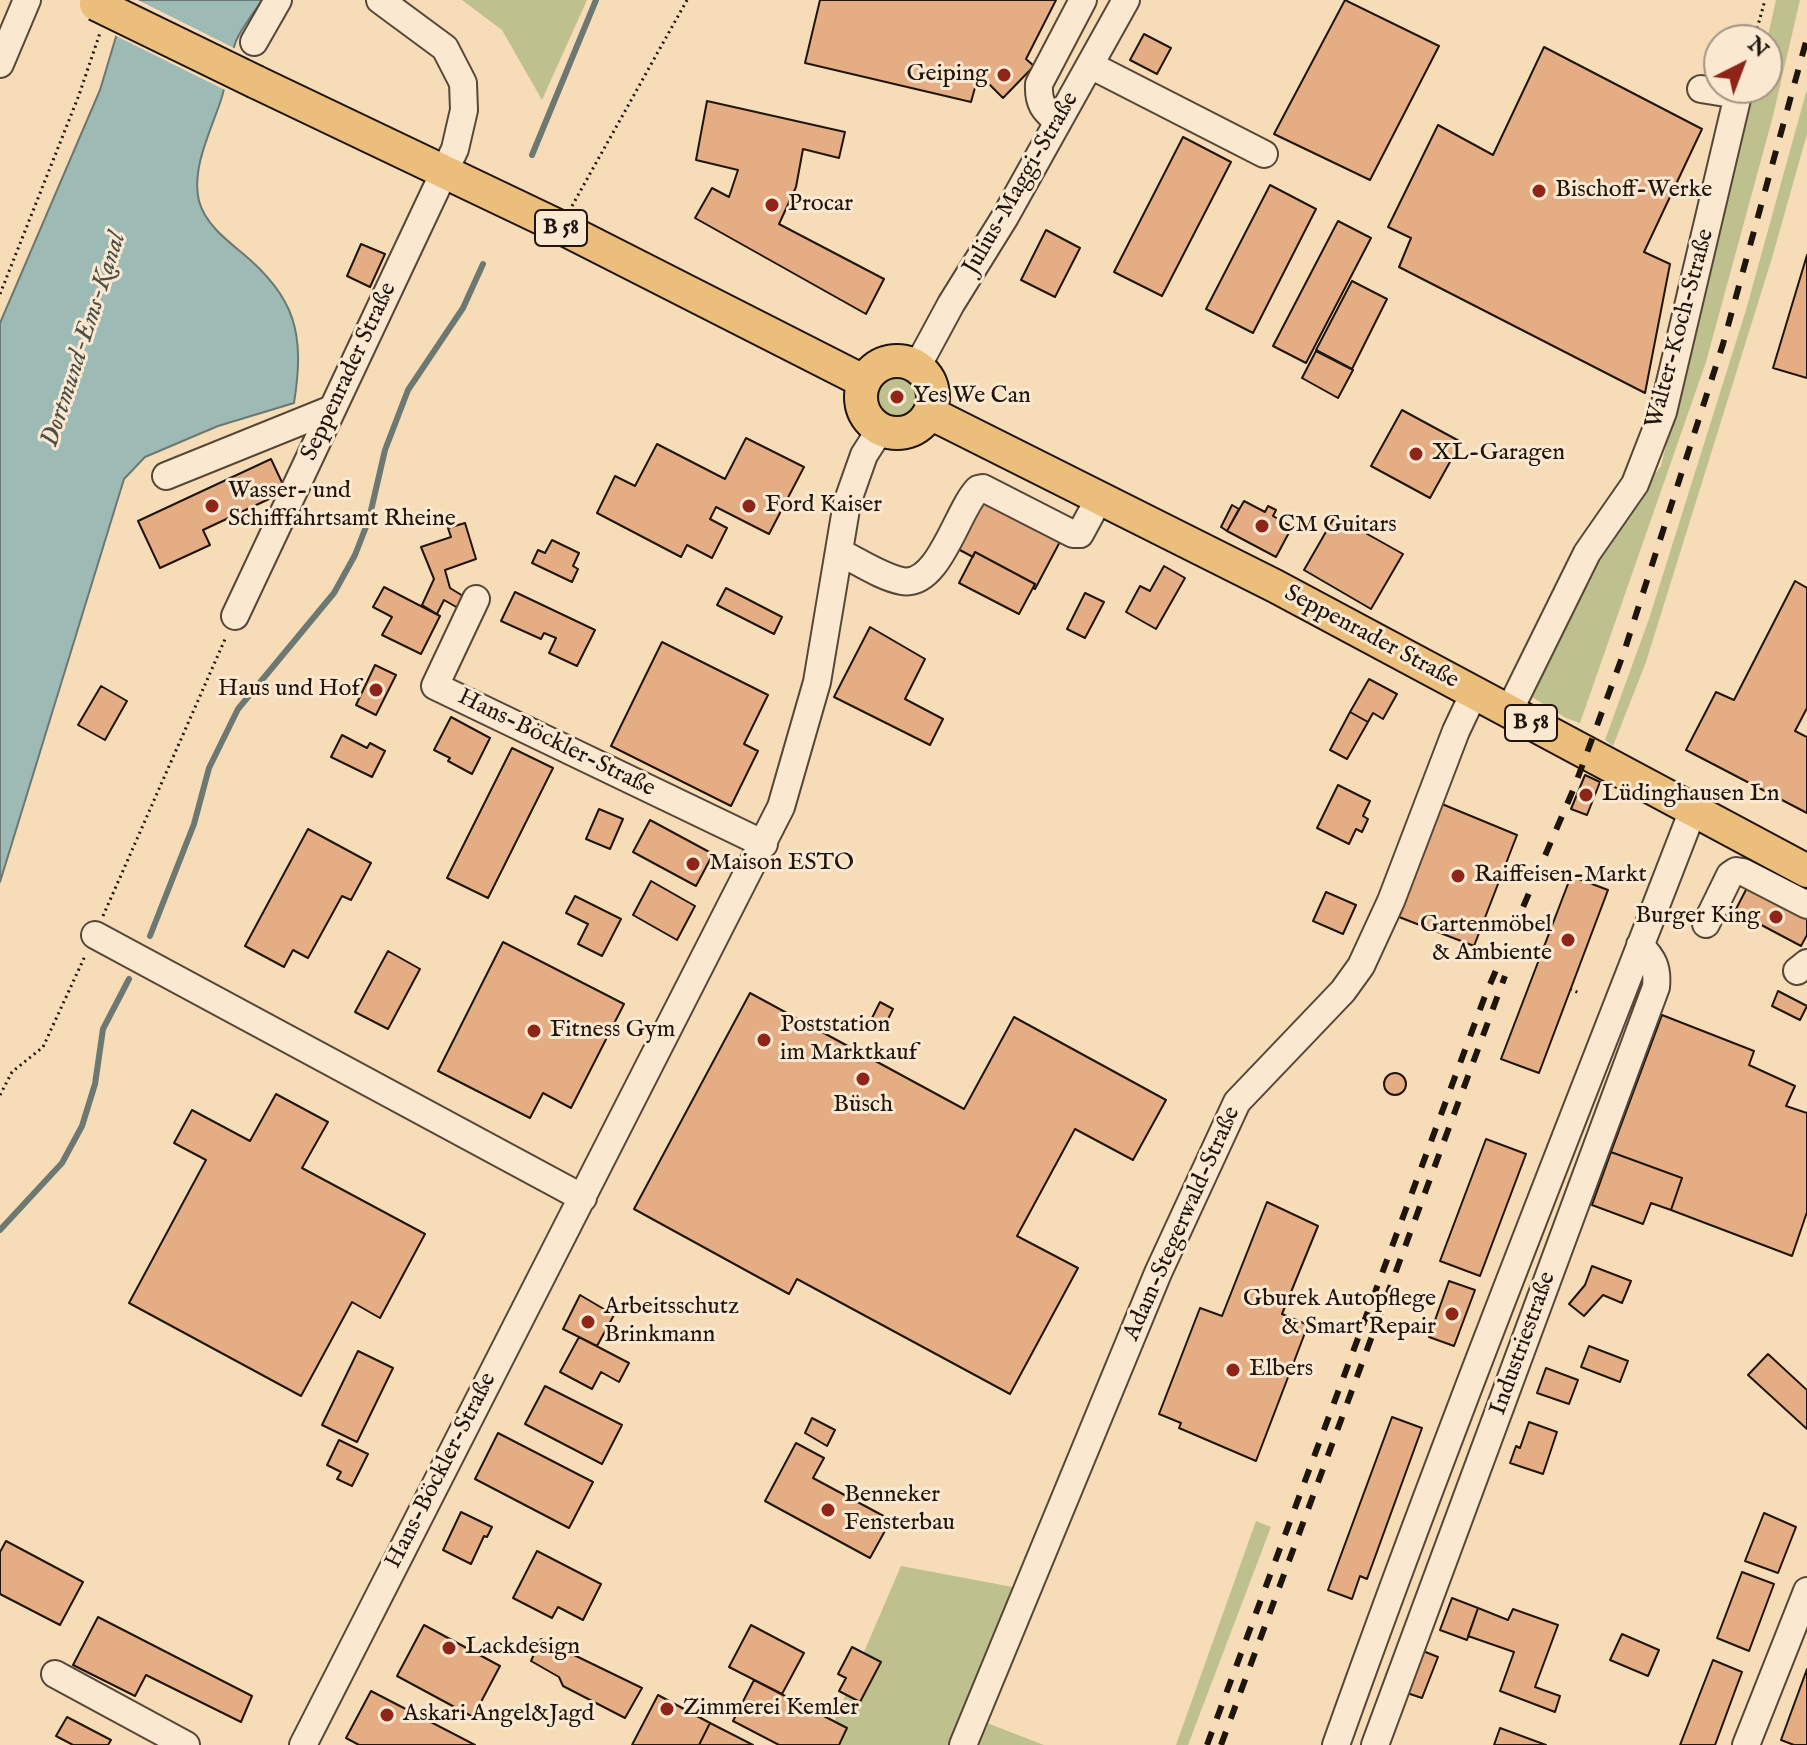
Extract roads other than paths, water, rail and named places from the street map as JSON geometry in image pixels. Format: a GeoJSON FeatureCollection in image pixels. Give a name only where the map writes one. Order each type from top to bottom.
{"type":"FeatureCollection","features":[{"type":"Feature","properties":{"kind":"main road","name":"B 58"},"geometry":{"type":"LineString","coordinates":[[96,10],[256,82],[560,227],[863,381]]}},
{"type":"Feature","properties":{"kind":"main road"},"geometry":{"type":"LineString","coordinates":[[902,361],[917,367],[932,387],[930,413],[921,425],[909,432],[894,434],[880,430],[869,421],[862,408],[860,393],[863,381],[874,368],[888,362],[902,361]]}},
{"type":"Feature","properties":{"kind":"main road","name":"Seppenrader Straße"},"geometry":{"type":"LineString","coordinates":[[930,413],[1275,586],[1807,871]]}},
{"type":"Feature","properties":{"kind":"street"},"geometry":{"type":"LineString","coordinates":[[0,64],[27,0]]}},
{"type":"Feature","properties":{"kind":"street"},"geometry":{"type":"LineString","coordinates":[[254,42],[278,0]]}},
{"type":"Feature","properties":{"kind":"street","name":"Seppenrader Straße"},"geometry":{"type":"LineString","coordinates":[[235,616],[455,149],[464,110],[463,83],[445,48],[380,0]]}},
{"type":"Feature","properties":{"kind":"street"},"geometry":{"type":"LineString","coordinates":[[1058,122],[1042,108],[1038,98],[1039,84],[1083,0]]}},
{"type":"Feature","properties":{"kind":"street","name":"Julius-Maggi-Straße"},"geometry":{"type":"LineString","coordinates":[[917,367],[1126,0]]}},
{"type":"Feature","properties":{"kind":"street"},"geometry":{"type":"LineString","coordinates":[[1090,65],[1264,154]]}},
{"type":"Feature","properties":{"kind":"street","name":"Walter-Koch-Straße"},"geometry":{"type":"LineString","coordinates":[[1509,711],[1587,553],[1635,484],[1663,412],[1738,95],[1701,89]]}},
{"type":"Feature","properties":{"kind":"street"},"geometry":{"type":"LineString","coordinates":[[166,476],[332,409]]}},
{"type":"Feature","properties":{"kind":"street","name":"Hans-Böckler-Straße"},"geometry":{"type":"LineString","coordinates":[[303,1745],[781,807],[817,682],[854,477],[880,430]]}},
{"type":"Feature","properties":{"kind":"street"},"geometry":{"type":"LineString","coordinates":[[839,552],[899,581],[910,582],[933,566],[978,489],[983,488],[1073,534],[1080,534],[1100,497]]}},
{"type":"Feature","properties":{"kind":"street","name":"Hans-Böckler-Straße"},"geometry":{"type":"LineString","coordinates":[[476,599],[435,686],[764,844]]}},
{"type":"Feature","properties":{"kind":"street","name":"Adam-Stegerwald-Straße"},"geometry":{"type":"LineString","coordinates":[[963,1745],[1158,1273],[1237,1102],[1343,991],[1361,966],[1391,901],[1456,731],[1474,693]]}},
{"type":"Feature","properties":{"kind":"street","name":"Industriestraße"},"geometry":{"type":"LineString","coordinates":[[1336,1745],[1398,1569],[1693,810]]}},
{"type":"Feature","properties":{"kind":"street"},"geometry":{"type":"LineString","coordinates":[[1706,924],[1730,875],[1736,871],[1807,905]]}},
{"type":"Feature","properties":{"kind":"street"},"geometry":{"type":"LineString","coordinates":[[95,935],[583,1198]]}},
{"type":"Feature","properties":{"kind":"street","name":"Industriestraße"},"geometry":{"type":"LineString","coordinates":[[1375,1745],[1656,987],[1658,973],[1653,960],[1640,945]]}},
{"type":"Feature","properties":{"kind":"street"},"geometry":{"type":"LineString","coordinates":[[1746,1745],[1807,1591]]}},
{"type":"Feature","properties":{"kind":"street"},"geometry":{"type":"LineString","coordinates":[[55,1674],[186,1745]]}},
{"type":"Feature","properties":{"kind":"water","name":"Dortmund-Ems-Kanal"},"geometry":{"type":"Polygon","coordinates":[[[127,0],[262,0],[236,41],[221,100],[203,150],[197,189],[202,209],[211,223],[260,269],[285,301],[297,337],[294,403],[218,426],[145,457],[124,479],[0,882],[0,323],[100,90],[127,0]]]}},
{"type":"Feature","properties":{"kind":"waterway"},"geometry":{"type":"LineString","coordinates":[[532,155],[596,0]]}},
{"type":"Feature","properties":{"kind":"waterway"},"geometry":{"type":"LineString","coordinates":[[150,936],[194,824],[209,768],[238,709],[334,593],[355,555],[369,519],[385,450],[408,390],[463,308],[483,264]]}},
{"type":"Feature","properties":{"kind":"waterway"},"geometry":{"type":"LineString","coordinates":[[0,1230],[62,1163],[82,1126],[95,1084],[103,1029],[129,979]]}},
{"type":"Feature","properties":{"kind":"railway"},"geometry":{"type":"LineString","coordinates":[[1207,1745],[1485,996],[1574,788],[1624,652],[1723,344],[1807,38]]}},
{"type":"Feature","properties":{"kind":"railway"},"geometry":{"type":"LineString","coordinates":[[1221,1745],[1505,976]]}},
{"type":"Feature","properties":{"kind":"place","name":"Geiping"},"geometry":{"type":"Point","coordinates":[1004,75]}},
{"type":"Feature","properties":{"kind":"place","name":"Bischoff-Werke"},"geometry":{"type":"Point","coordinates":[1539,191]}},
{"type":"Feature","properties":{"kind":"place","name":"Procar"},"geometry":{"type":"Point","coordinates":[772,205]}},
{"type":"Feature","properties":{"kind":"place","name":"Yes We Can"},"geometry":{"type":"Point","coordinates":[897,397]}},
{"type":"Feature","properties":{"kind":"place","name":"XL-Garagen"},"geometry":{"type":"Point","coordinates":[1416,454]}},
{"type":"Feature","properties":{"kind":"place","name":"Wasser- und Schifffahrtsamt Rheine"},"geometry":{"type":"Point","coordinates":[212,506]}},
{"type":"Feature","properties":{"kind":"place","name":"Ford Kaiser"},"geometry":{"type":"Point","coordinates":[749,506]}},
{"type":"Feature","properties":{"kind":"place","name":"CM Guitars"},"geometry":{"type":"Point","coordinates":[1262,526]}},
{"type":"Feature","properties":{"kind":"place","name":"Haus und Hof"},"geometry":{"type":"Point","coordinates":[376,690]}},
{"type":"Feature","properties":{"kind":"place","name":"Lüdinghausen Ln"},"geometry":{"type":"Point","coordinates":[1586,795]}},
{"type":"Feature","properties":{"kind":"place","name":"Maison ESTO"},"geometry":{"type":"Point","coordinates":[693,864]}},
{"type":"Feature","properties":{"kind":"place","name":"Raiffeisen-Markt"},"geometry":{"type":"Point","coordinates":[1458,876]}},
{"type":"Feature","properties":{"kind":"place","name":"Burger King"},"geometry":{"type":"Point","coordinates":[1776,917]}},
{"type":"Feature","properties":{"kind":"place","name":"Gartenmöbel & Ambiente"},"geometry":{"type":"Point","coordinates":[1568,940]}},
{"type":"Feature","properties":{"kind":"place","name":"Fitness Gym"},"geometry":{"type":"Point","coordinates":[534,1031]}},
{"type":"Feature","properties":{"kind":"place","name":"Poststation im Marktkauf"},"geometry":{"type":"Point","coordinates":[764,1040]}},
{"type":"Feature","properties":{"kind":"place","name":"Büsch"},"geometry":{"type":"Point","coordinates":[863,1079]}},
{"type":"Feature","properties":{"kind":"place","name":"Gburek Autopflege & Smart Repair"},"geometry":{"type":"Point","coordinates":[1452,1314]}},
{"type":"Feature","properties":{"kind":"place","name":"Arbeitsschutz Brinkmann"},"geometry":{"type":"Point","coordinates":[588,1322]}},
{"type":"Feature","properties":{"kind":"place","name":"Elbers"},"geometry":{"type":"Point","coordinates":[1233,1370]}},
{"type":"Feature","properties":{"kind":"place","name":"Benneker Fensterbau"},"geometry":{"type":"Point","coordinates":[828,1510]}},
{"type":"Feature","properties":{"kind":"place","name":"Lackdesign"},"geometry":{"type":"Point","coordinates":[449,1648]}},
{"type":"Feature","properties":{"kind":"place","name":"Zimmerei Kemler"},"geometry":{"type":"Point","coordinates":[667,1709]}},
{"type":"Feature","properties":{"kind":"place","name":"Askari Angel&Jagd"},"geometry":{"type":"Point","coordinates":[387,1715]}}]}
